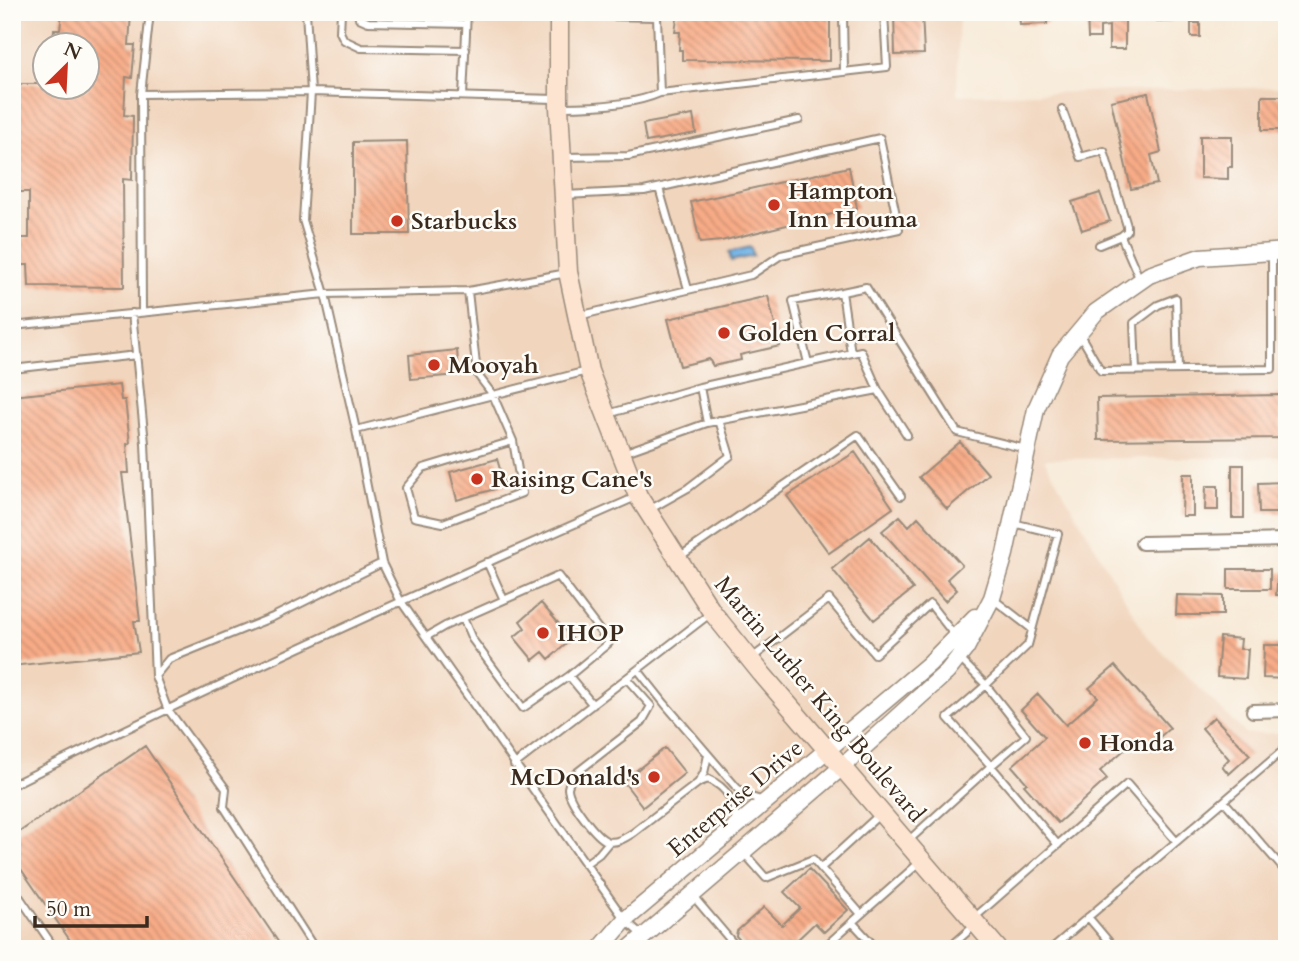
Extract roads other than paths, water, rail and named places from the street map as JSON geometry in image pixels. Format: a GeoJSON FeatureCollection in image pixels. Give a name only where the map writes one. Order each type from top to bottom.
{"type":"FeatureCollection","features":[{"type":"Feature","properties":{"kind":"main road","name":"Martin Luther King Boulevard"},"geometry":{"type":"LineString","coordinates":[[559,13],[559,103],[568,272],[589,371],[642,503],[712,612],[750,660],[998,949]]}},
{"type":"Feature","properties":{"kind":"street","name":"Enterprise Drive"},"geometry":{"type":"LineString","coordinates":[[629,949],[842,767],[947,672],[958,657],[992,598],[1012,523],[1036,408],[1060,355],[1096,312],[1149,275],[1200,257],[1279,251]]}},
{"type":"Feature","properties":{"kind":"street"},"geometry":{"type":"LineString","coordinates":[[1142,543],[1287,540]]}},
{"type":"Feature","properties":{"kind":"street","name":"Enterprise Drive"},"geometry":{"type":"LineString","coordinates":[[600,949],[625,920],[929,664],[992,598]]}},
{"type":"Feature","properties":{"kind":"street"},"geometry":{"type":"LineString","coordinates":[[1253,711],[1287,710]]}},
{"type":"Feature","properties":{"kind":"lane"},"geometry":{"type":"LineString","coordinates":[[142,312],[141,94],[150,12]]}},
{"type":"Feature","properties":{"kind":"lane"},"geometry":{"type":"LineString","coordinates":[[306,12],[311,92],[303,220],[325,294],[356,430],[382,563],[400,600],[514,765],[625,920],[643,936]]}},
{"type":"Feature","properties":{"kind":"lane"},"geometry":{"type":"LineString","coordinates":[[341,12],[340,32],[344,40],[360,48],[466,50]]}},
{"type":"Feature","properties":{"kind":"lane"},"geometry":{"type":"LineString","coordinates":[[357,12],[359,18],[368,22],[467,24]]}},
{"type":"Feature","properties":{"kind":"lane"},"geometry":{"type":"LineString","coordinates":[[463,96],[467,12]]}},
{"type":"Feature","properties":{"kind":"lane"},"geometry":{"type":"LineString","coordinates":[[559,13],[657,17],[660,93]]}},
{"type":"Feature","properties":{"kind":"lane"},"geometry":{"type":"LineString","coordinates":[[141,94],[311,92],[463,96],[587,107],[660,93],[887,66],[884,13],[844,15],[844,71]]}},
{"type":"Feature","properties":{"kind":"lane"},"geometry":{"type":"LineString","coordinates":[[1062,109],[1080,157],[1104,151],[1127,226],[1127,231],[1122,236],[1099,244]]}},
{"type":"Feature","properties":{"kind":"lane"},"geometry":{"type":"LineString","coordinates":[[561,157],[628,156],[799,120]]}},
{"type":"Feature","properties":{"kind":"lane"},"geometry":{"type":"LineString","coordinates":[[563,196],[659,188],[880,138],[899,229],[781,255],[751,275],[577,316]]}},
{"type":"Feature","properties":{"kind":"lane"},"geometry":{"type":"LineString","coordinates":[[659,188],[688,289]]}},
{"type":"Feature","properties":{"kind":"lane"},"geometry":{"type":"LineString","coordinates":[[1122,236],[1140,282]]}},
{"type":"Feature","properties":{"kind":"lane"},"geometry":{"type":"LineString","coordinates":[[1079,333],[1101,371],[1272,369],[1279,251]]}},
{"type":"Feature","properties":{"kind":"lane"},"geometry":{"type":"LineString","coordinates":[[12,326],[325,294],[468,291],[568,272]]}},
{"type":"Feature","properties":{"kind":"lane"},"geometry":{"type":"LineString","coordinates":[[808,363],[793,300],[866,286],[957,432],[1027,449]]}},
{"type":"Feature","properties":{"kind":"lane"},"geometry":{"type":"LineString","coordinates":[[468,291],[477,374],[494,395],[513,442],[522,493],[443,523],[414,517],[406,488],[423,468],[513,442]]}},
{"type":"Feature","properties":{"kind":"lane"},"geometry":{"type":"LineString","coordinates":[[842,292],[851,354]]}},
{"type":"Feature","properties":{"kind":"lane"},"geometry":{"type":"LineString","coordinates":[[1136,371],[1134,323],[1158,305],[1176,298],[1178,370]]}},
{"type":"Feature","properties":{"kind":"lane"},"geometry":{"type":"LineString","coordinates":[[132,313],[145,443],[155,676],[167,708],[226,789],[224,807],[315,949]]}},
{"type":"Feature","properties":{"kind":"lane"},"geometry":{"type":"LineString","coordinates":[[606,415],[700,387],[861,351],[878,390],[907,435]]}},
{"type":"Feature","properties":{"kind":"lane"},"geometry":{"type":"LineString","coordinates":[[12,369],[137,355]]}},
{"type":"Feature","properties":{"kind":"lane"},"geometry":{"type":"LineString","coordinates":[[356,430],[589,371]]}},
{"type":"Feature","properties":{"kind":"lane"},"geometry":{"type":"LineString","coordinates":[[700,387],[707,423]]}},
{"type":"Feature","properties":{"kind":"lane"},"geometry":{"type":"LineString","coordinates":[[621,454],[707,423],[878,390]]}},
{"type":"Feature","properties":{"kind":"lane"},"geometry":{"type":"LineString","coordinates":[[12,785],[167,708],[400,600],[487,562],[688,488],[730,456],[719,421]]}},
{"type":"Feature","properties":{"kind":"lane"},"geometry":{"type":"LineString","coordinates":[[676,559],[858,435],[901,496]]}},
{"type":"Feature","properties":{"kind":"lane"},"geometry":{"type":"LineString","coordinates":[[1012,523],[1058,534],[1028,645],[948,718],[1058,845]]}},
{"type":"Feature","properties":{"kind":"lane"},"geometry":{"type":"LineString","coordinates":[[487,562],[504,600]]}},
{"type":"Feature","properties":{"kind":"lane"},"geometry":{"type":"LineString","coordinates":[[155,676],[169,659],[273,617],[382,563]]}},
{"type":"Feature","properties":{"kind":"lane"},"geometry":{"type":"LineString","coordinates":[[426,637],[463,618],[558,576],[609,643],[569,676],[523,708],[472,639],[463,618]]}},
{"type":"Feature","properties":{"kind":"lane"},"geometry":{"type":"LineString","coordinates":[[992,598],[1032,629]]}},
{"type":"Feature","properties":{"kind":"lane"},"geometry":{"type":"LineString","coordinates":[[750,660],[829,599],[874,653],[930,604],[956,638]]}},
{"type":"Feature","properties":{"kind":"lane"},"geometry":{"type":"LineString","coordinates":[[514,765],[712,612]]}},
{"type":"Feature","properties":{"kind":"lane"},"geometry":{"type":"LineString","coordinates":[[907,842],[1026,736],[986,685],[958,657]]}},
{"type":"Feature","properties":{"kind":"lane"},"geometry":{"type":"LineString","coordinates":[[638,670],[737,788],[748,796],[766,802]]}},
{"type":"Feature","properties":{"kind":"lane"},"geometry":{"type":"LineString","coordinates":[[569,676],[593,705]]}},
{"type":"Feature","properties":{"kind":"lane"},"geometry":{"type":"LineString","coordinates":[[609,842],[596,834],[570,797],[568,787],[571,777],[642,722],[648,714],[651,706],[627,678]]}},
{"type":"Feature","properties":{"kind":"lane"},"geometry":{"type":"LineString","coordinates":[[1051,949],[1287,747]]}},
{"type":"Feature","properties":{"kind":"lane"},"geometry":{"type":"LineString","coordinates":[[698,783],[709,755]]}},
{"type":"Feature","properties":{"kind":"lane"},"geometry":{"type":"LineString","coordinates":[[585,864],[609,842],[621,840],[633,833],[698,783],[708,779],[719,783],[736,809],[735,828]]}},
{"type":"Feature","properties":{"kind":"lane"},"geometry":{"type":"LineString","coordinates":[[948,949],[1127,784],[1176,841]]}},
{"type":"Feature","properties":{"kind":"lane"},"geometry":{"type":"LineString","coordinates":[[1224,801],[1287,873]]}},
{"type":"Feature","properties":{"kind":"lane"},"geometry":{"type":"LineString","coordinates":[[821,868],[882,813]]}},
{"type":"Feature","properties":{"kind":"lane"},"geometry":{"type":"LineString","coordinates":[[743,852],[766,878],[813,859],[861,914]]}},
{"type":"Feature","properties":{"kind":"lane"},"geometry":{"type":"LineString","coordinates":[[822,949],[922,860]]}},
{"type":"Feature","properties":{"kind":"lane"},"geometry":{"type":"LineString","coordinates":[[12,886],[55,949]]}},
{"type":"Feature","properties":{"kind":"lane"},"geometry":{"type":"LineString","coordinates":[[692,894],[738,949]]}},
{"type":"Feature","properties":{"kind":"lane"},"geometry":{"type":"LineString","coordinates":[[1088,917],[1115,949]]}},
{"type":"Feature","properties":{"kind":"lane"},"geometry":{"type":"LineString","coordinates":[[852,922],[877,949]]}},
{"type":"Feature","properties":{"kind":"water"},"geometry":{"type":"Polygon","coordinates":[[[751,247],[753,256],[731,261],[729,252],[751,247]]]}},
{"type":"Feature","properties":{"kind":"place","name":"Hampton Inn Houma"},"geometry":{"type":"Point","coordinates":[774,205]}},
{"type":"Feature","properties":{"kind":"place","name":"Starbucks"},"geometry":{"type":"Point","coordinates":[397,221]}},
{"type":"Feature","properties":{"kind":"place","name":"Golden Corral"},"geometry":{"type":"Point","coordinates":[724,333]}},
{"type":"Feature","properties":{"kind":"place","name":"Mooyah"},"geometry":{"type":"Point","coordinates":[434,365]}},
{"type":"Feature","properties":{"kind":"place","name":"Raising Cane's"},"geometry":{"type":"Point","coordinates":[477,479]}},
{"type":"Feature","properties":{"kind":"place","name":"IHOP"},"geometry":{"type":"Point","coordinates":[543,633]}},
{"type":"Feature","properties":{"kind":"place","name":"Honda"},"geometry":{"type":"Point","coordinates":[1085,743]}},
{"type":"Feature","properties":{"kind":"place","name":"McDonald's"},"geometry":{"type":"Point","coordinates":[654,777]}}]}
